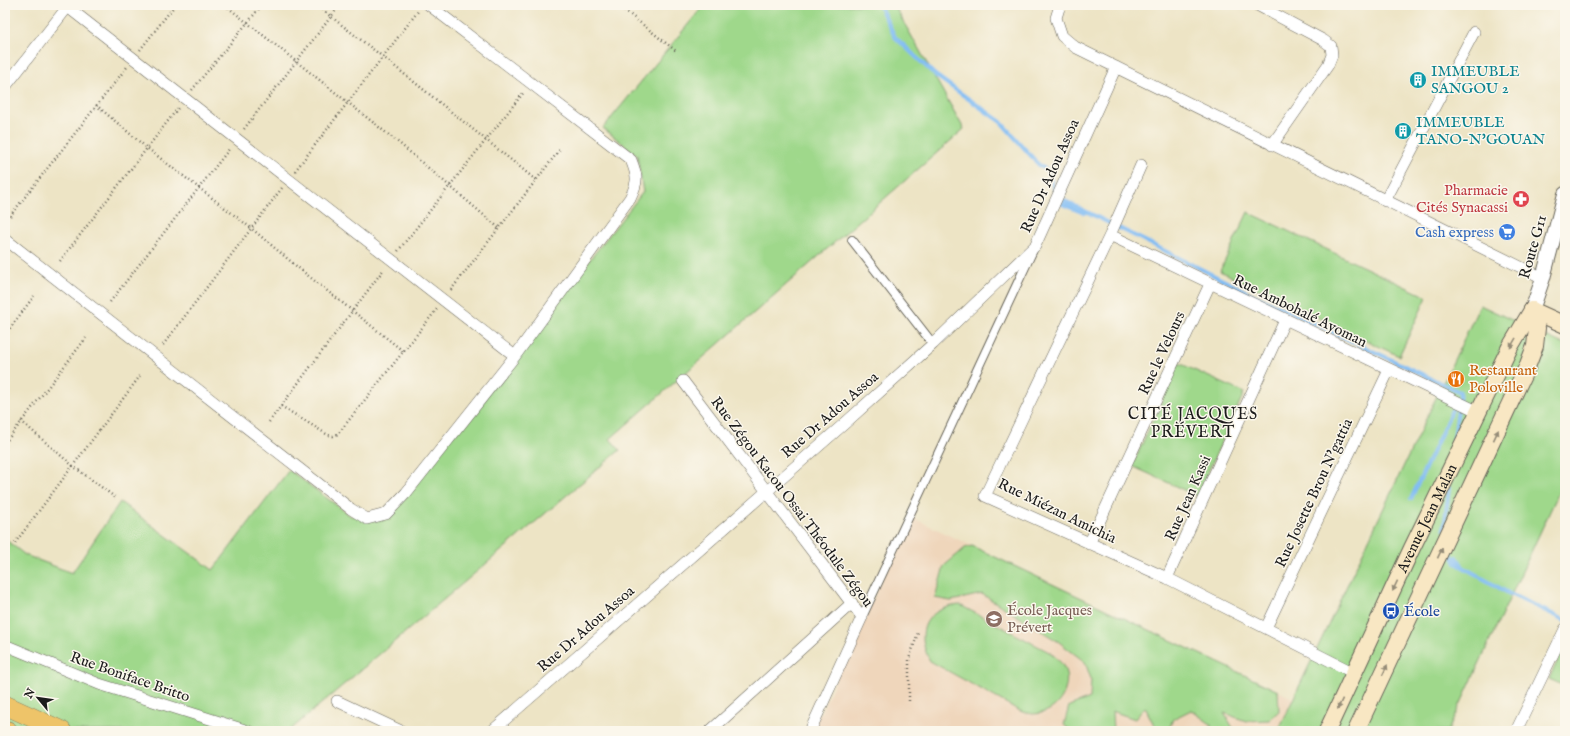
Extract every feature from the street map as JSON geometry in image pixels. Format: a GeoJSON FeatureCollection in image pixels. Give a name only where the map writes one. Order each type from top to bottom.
{"type":"FeatureCollection","features":[{"type":"Feature","properties":{"kind":"highway"},"geometry":{"type":"LineString","coordinates":[[5,705],[62,731]]}},
{"type":"Feature","properties":{"kind":"main road"},"geometry":{"type":"LineString","coordinates":[[1532,310],[1565,325]]}},
{"type":"Feature","properties":{"kind":"main road","name":"Avenue Jean Malan"},"geometry":{"type":"LineString","coordinates":[[1327,731],[1412,548],[1510,347],[1532,310]]}},
{"type":"Feature","properties":{"kind":"main road","name":"Avenue Jean Malan"},"geometry":{"type":"LineString","coordinates":[[1356,731],[1527,367],[1535,346],[1537,328],[1532,310]]}},
{"type":"Feature","properties":{"kind":"street"},"geometry":{"type":"LineString","coordinates":[[5,239],[351,509],[367,519],[386,514],[406,494],[516,356],[630,198],[636,185],[636,173],[631,160],[429,5]]}},
{"type":"Feature","properties":{"kind":"street"},"geometry":{"type":"LineString","coordinates":[[1060,5],[1056,18],[1062,36],[1075,47],[1542,278]]}},
{"type":"Feature","properties":{"kind":"street"},"geometry":{"type":"LineString","coordinates":[[1257,5],[1324,40],[1330,46],[1332,55],[1328,65],[1272,145]]}},
{"type":"Feature","properties":{"kind":"street"},"geometry":{"type":"LineString","coordinates":[[5,87],[67,6],[516,356]]}},
{"type":"Feature","properties":{"kind":"street"},"geometry":{"type":"LineString","coordinates":[[1385,201],[1474,32]]}},
{"type":"Feature","properties":{"kind":"street","name":"Rue Dr Adou Assoa"},"geometry":{"type":"LineString","coordinates":[[492,731],[933,344],[1035,246],[1116,67]]}},
{"type":"Feature","properties":{"kind":"street","name":"Rue Miézan Amichia"},"geometry":{"type":"LineString","coordinates":[[1141,164],[1110,235],[985,496],[1089,544],[1168,578],[1354,673]]}},
{"type":"Feature","properties":{"kind":"street","name":"Route G11"},"geometry":{"type":"LineString","coordinates":[[1532,310],[1565,194]]}},
{"type":"Feature","properties":{"kind":"street","name":"Rue Ambohalé Ayoman"},"geometry":{"type":"LineString","coordinates":[[1110,235],[1479,412]]}},
{"type":"Feature","properties":{"kind":"street"},"geometry":{"type":"LineString","coordinates":[[852,240],[933,344]]}},
{"type":"Feature","properties":{"kind":"street"},"geometry":{"type":"LineString","coordinates":[[862,617],[1035,246]]}},
{"type":"Feature","properties":{"kind":"street","name":"Rue le Velours"},"geometry":{"type":"LineString","coordinates":[[1089,544],[1210,284]]}},
{"type":"Feature","properties":{"kind":"street","name":"Rue Jean Kassi"},"geometry":{"type":"LineString","coordinates":[[1168,578],[1285,320]]}},
{"type":"Feature","properties":{"kind":"street","name":"Rue Josette Brou N'gattia"},"geometry":{"type":"LineString","coordinates":[[1266,628],[1389,370]]}},
{"type":"Feature","properties":{"kind":"street","name":"Rue Zégou Kacou Ossai Théodule Zégou"},"geometry":{"type":"LineString","coordinates":[[683,381],[862,617],[810,731]]}},
{"type":"Feature","properties":{"kind":"street"},"geometry":{"type":"LineString","coordinates":[[710,731],[852,603]]}},
{"type":"Feature","properties":{"kind":"street"},"geometry":{"type":"LineString","coordinates":[[1516,731],[1565,629]]}},
{"type":"Feature","properties":{"kind":"street","name":"Rue Boniface Britto"},"geometry":{"type":"LineString","coordinates":[[5,644],[99,684],[248,731]]}},
{"type":"Feature","properties":{"kind":"street"},"geometry":{"type":"LineString","coordinates":[[337,702],[401,731]]}},
{"type":"Feature","properties":{"kind":"path"},"geometry":{"type":"LineString","coordinates":[[10,216],[175,5]]}},
{"type":"Feature","properties":{"kind":"path"},"geometry":{"type":"LineString","coordinates":[[225,5],[399,143],[499,228]]}},
{"type":"Feature","properties":{"kind":"path"},"geometry":{"type":"LineString","coordinates":[[60,261],[185,99],[262,5]]}},
{"type":"Feature","properties":{"kind":"path"},"geometry":{"type":"LineString","coordinates":[[316,5],[536,180]]}},
{"type":"Feature","properties":{"kind":"path"},"geometry":{"type":"LineString","coordinates":[[110,302],[340,5]]}},
{"type":"Feature","properties":{"kind":"path"},"geometry":{"type":"LineString","coordinates":[[618,5],[676,51]]}},
{"type":"Feature","properties":{"kind":"path"},"geometry":{"type":"LineString","coordinates":[[96,105],[147,148],[251,228],[403,351]]}},
{"type":"Feature","properties":{"kind":"path"},"geometry":{"type":"LineString","coordinates":[[281,406],[328,435],[334,436],[338,434],[444,300],[560,148]]}},
{"type":"Feature","properties":{"kind":"path"},"geometry":{"type":"LineString","coordinates":[[5,335],[34,296]]}},
{"type":"Feature","properties":{"kind":"path"},"geometry":{"type":"LineString","coordinates":[[5,443],[86,338]]}},
{"type":"Feature","properties":{"kind":"path"},"geometry":{"type":"LineString","coordinates":[[15,542],[140,376]]}},
{"type":"Feature","properties":{"kind":"path"},"geometry":{"type":"LineString","coordinates":[[21,421],[73,466],[116,498]]}},
{"type":"Feature","properties":{"kind":"path"},"geometry":{"type":"LineString","coordinates":[[909,701],[909,659],[918,633]]}},
{"type":"Feature","properties":{"kind":"shaded area","name":"École Jacques Prévert"},"geometry":{"type":"Polygon","coordinates":[[[911,517],[1293,698],[1278,731],[812,731],[911,517]]]}},
{"type":"Feature","properties":{"kind":"green space"},"geometry":{"type":"Polygon","coordinates":[[[704,5],[894,5],[964,129],[610,439],[620,450],[289,731],[5,731],[5,539],[25,555],[72,573],[120,502],[213,570],[289,470],[351,516],[388,516],[643,192],[637,155],[603,128],[704,5]]]}},
{"type":"Feature","properties":{"kind":"green space"},"geometry":{"type":"Polygon","coordinates":[[[1248,212],[1427,297],[1399,356],[1220,271],[1248,212]]]}},
{"type":"Feature","properties":{"kind":"green space"},"geometry":{"type":"Polygon","coordinates":[[[1480,305],[1565,345],[1565,479],[1448,731],[1278,731],[1480,305]]]}},
{"type":"Feature","properties":{"kind":"green space"},"geometry":{"type":"Polygon","coordinates":[[[1179,363],[1244,393],[1197,496],[1132,466],[1179,363]]]}},
{"type":"Feature","properties":{"kind":"green space"},"geometry":{"type":"Polygon","coordinates":[[[972,546],[1278,691],[1279,711],[1269,720],[1246,721],[1224,713],[1235,731],[1211,731],[1212,725],[1191,710],[1173,719],[1168,731],[1157,731],[1145,707],[1135,719],[1112,711],[1113,731],[1071,731],[1064,725],[1069,706],[1090,698],[1091,679],[1085,662],[1059,642],[982,594],[951,601],[935,598],[944,566],[965,548],[972,546]]]}},
{"type":"Feature","properties":{"kind":"green space"},"geometry":{"type":"Polygon","coordinates":[[[960,605],[1051,653],[1059,660],[1065,670],[1066,683],[1065,690],[1059,702],[1054,707],[1048,711],[1038,714],[1030,714],[1020,711],[930,661],[925,650],[923,640],[923,631],[926,623],[931,616],[939,611],[948,607],[960,605]]]}},
{"type":"Feature","properties":{"kind":"green space"},"geometry":{"type":"Polygon","coordinates":[[[1565,645],[1565,686],[1549,679],[1565,645]]]}},
{"type":"Feature","properties":{"kind":"waterway"},"geometry":{"type":"LineString","coordinates":[[879,5],[895,37],[935,75],[1001,122],[1039,165],[1047,170],[1057,197],[1243,290],[1460,392],[1453,448]]}},
{"type":"Feature","properties":{"kind":"waterway"},"geometry":{"type":"LineString","coordinates":[[1062,204],[1084,213]]}},
{"type":"Feature","properties":{"kind":"waterway"},"geometry":{"type":"LineString","coordinates":[[1411,499],[1452,410]]}},
{"type":"Feature","properties":{"kind":"waterway"},"geometry":{"type":"LineString","coordinates":[[1444,529],[1449,488]]}},
{"type":"Feature","properties":{"kind":"waterway"},"geometry":{"type":"LineString","coordinates":[[1448,547],[1456,563],[1510,594],[1565,620]]}},
{"type":"Feature","properties":{"kind":"waterway"},"geometry":{"type":"LineString","coordinates":[[1457,557],[1463,567]]}},
{"type":"Feature","properties":{"kind":"place","name":"IMMEUBLE SANGOU 2"},"geometry":{"type":"Point","coordinates":[1418,80]}},
{"type":"Feature","properties":{"kind":"place","name":"IMMEUBLE TANO-N'GOUAN"},"geometry":{"type":"Point","coordinates":[1403,131]}},
{"type":"Feature","properties":{"kind":"place","name":"Pharmacie Cités Synacassi"},"geometry":{"type":"Point","coordinates":[1521,199]}},
{"type":"Feature","properties":{"kind":"place","name":"Cash express"},"geometry":{"type":"Point","coordinates":[1507,232]}},
{"type":"Feature","properties":{"kind":"place","name":"Restaurant Poloville"},"geometry":{"type":"Point","coordinates":[1456,379]}},
{"type":"Feature","properties":{"kind":"place","name":"École"},"geometry":{"type":"Point","coordinates":[1391,611]}},
{"type":"Feature","properties":{"kind":"place","name":"École Jacques Prévert"},"geometry":{"type":"Point","coordinates":[994,619]}},
{"type":"Feature","properties":{"kind":"district","name":"CITÉ JACQUES PRÉVERT"},"geometry":{"type":"Point","coordinates":[1193,424]}}]}
